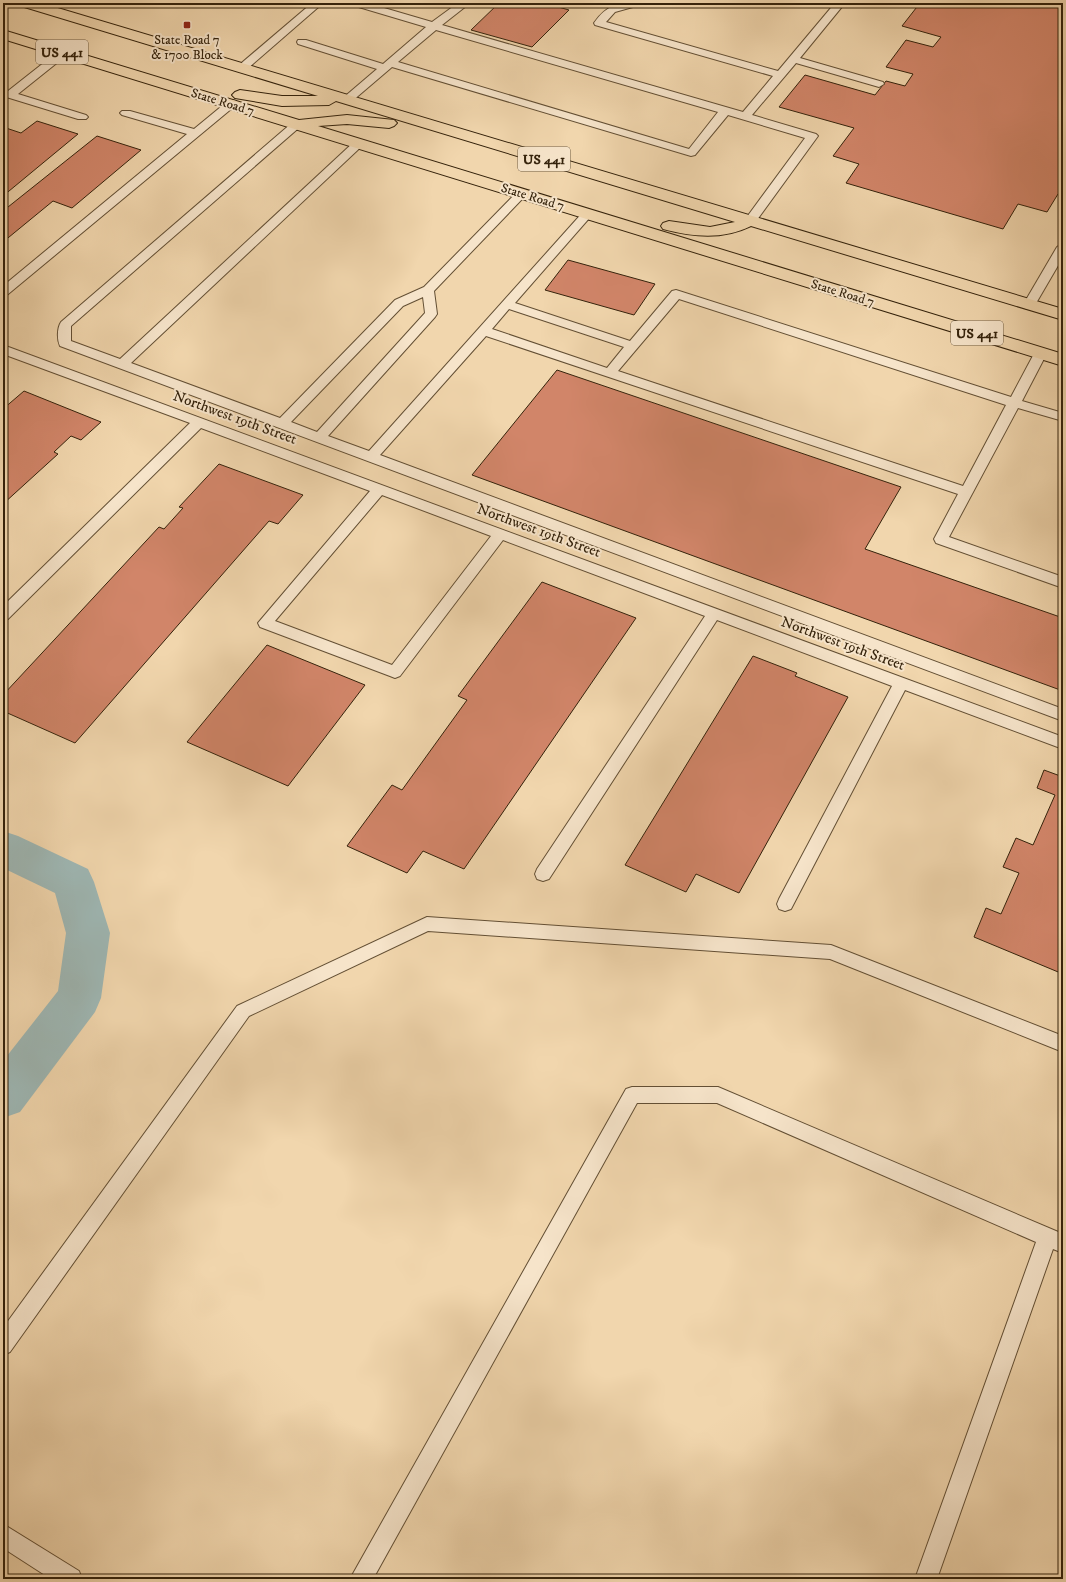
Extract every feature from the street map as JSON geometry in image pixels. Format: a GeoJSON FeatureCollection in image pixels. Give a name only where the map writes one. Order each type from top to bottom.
{"type":"FeatureCollection","features":[{"type":"Feature","properties":{"kind":"main road","name":"US 441"},"geometry":{"type":"LineString","coordinates":[[26,3],[54,7],[242,68],[1063,315]]}},
{"type":"Feature","properties":{"kind":"main road","name":"State Road 7"},"geometry":{"type":"LineString","coordinates":[[3,34],[1063,360]]}},
{"type":"Feature","properties":{"kind":"main road"},"geometry":{"type":"LineString","coordinates":[[164,83],[282,101],[347,100]]}},
{"type":"Feature","properties":{"kind":"main road"},"geometry":{"type":"LineString","coordinates":[[297,124],[333,119],[368,119],[463,134]]}},
{"type":"Feature","properties":{"kind":"main road"},"geometry":{"type":"LineString","coordinates":[[588,213],[707,232],[733,229],[750,221]]}},
{"type":"Feature","properties":{"kind":"lane"},"geometry":{"type":"LineString","coordinates":[[298,3],[315,5]]}},
{"type":"Feature","properties":{"kind":"lane"},"geometry":{"type":"LineString","coordinates":[[356,3],[812,136],[750,221]]}},
{"type":"Feature","properties":{"kind":"lane"},"geometry":{"type":"LineString","coordinates":[[347,100],[434,26],[465,3]]}},
{"type":"Feature","properties":{"kind":"lane"},"geometry":{"type":"LineString","coordinates":[[636,3],[611,10],[599,23],[780,75]]}},
{"type":"Feature","properties":{"kind":"lane"},"geometry":{"type":"LineString","coordinates":[[745,117],[840,3]]}},
{"type":"Feature","properties":{"kind":"lane"},"geometry":{"type":"LineString","coordinates":[[242,68],[315,5]]}},
{"type":"Feature","properties":{"kind":"lane"},"geometry":{"type":"LineString","coordinates":[[302,42],[388,65],[691,153],[726,111]]}},
{"type":"Feature","properties":{"kind":"lane"},"geometry":{"type":"LineString","coordinates":[[7,94],[64,52]]}},
{"type":"Feature","properties":{"kind":"lane"},"geometry":{"type":"LineString","coordinates":[[793,59],[879,84]]}},
{"type":"Feature","properties":{"kind":"lane"},"geometry":{"type":"LineString","coordinates":[[7,94],[82,117]]}},
{"type":"Feature","properties":{"kind":"lane"},"geometry":{"type":"LineString","coordinates":[[3,292],[232,104]]}},
{"type":"Feature","properties":{"kind":"lane"},"geometry":{"type":"LineString","coordinates":[[126,112],[196,133]]}},
{"type":"Feature","properties":{"kind":"lane"},"geometry":{"type":"LineString","coordinates":[[297,124],[65,325],[65,343],[1063,715]]}},
{"type":"Feature","properties":{"kind":"lane"},"geometry":{"type":"LineString","coordinates":[[122,364],[359,143]]}},
{"type":"Feature","properties":{"kind":"lane"},"geometry":{"type":"LineString","coordinates":[[283,423],[399,303],[428,290],[522,193]]}},
{"type":"Feature","properties":{"kind":"lane"},"geometry":{"type":"LineString","coordinates":[[371,457],[588,213]]}},
{"type":"Feature","properties":{"kind":"lane"},"geometry":{"type":"LineString","coordinates":[[1029,305],[1063,247]]}},
{"type":"Feature","properties":{"kind":"lane"},"geometry":{"type":"LineString","coordinates":[[320,437],[431,314],[428,290]]}},
{"type":"Feature","properties":{"kind":"lane"},"geometry":{"type":"LineString","coordinates":[[610,373],[676,294],[1014,403],[1063,417]]}},
{"type":"Feature","properties":{"kind":"lane"},"geometry":{"type":"LineString","coordinates":[[507,304],[633,346]]}},
{"type":"Feature","properties":{"kind":"lane"},"geometry":{"type":"LineString","coordinates":[[484,331],[967,492]]}},
{"type":"Feature","properties":{"kind":"lane","name":"Northwest 19th Street"},"geometry":{"type":"LineString","coordinates":[[3,350],[1063,743]]}},
{"type":"Feature","properties":{"kind":"lane"},"geometry":{"type":"LineString","coordinates":[[1041,353],[942,539],[1063,583]]}},
{"type":"Feature","properties":{"kind":"lane"},"geometry":{"type":"LineString","coordinates":[[3,615],[198,422]]}},
{"type":"Feature","properties":{"kind":"lane"},"geometry":{"type":"LineString","coordinates":[[379,489],[265,623],[395,672],[500,534]]}},
{"type":"Feature","properties":{"kind":"lane"},"geometry":{"type":"LineString","coordinates":[[543,874],[714,613]]}},
{"type":"Feature","properties":{"kind":"lane"},"geometry":{"type":"LineString","coordinates":[[785,904],[901,683]]}},
{"type":"Feature","properties":{"kind":"lane"},"geometry":{"type":"LineString","coordinates":[[3,1345],[243,1011],[427,924],[831,952],[1063,1044]]}},
{"type":"Feature","properties":{"kind":"lane"},"geometry":{"type":"LineString","coordinates":[[361,1579],[632,1095],[718,1095],[1055,1241],[926,1579]]}},
{"type":"Feature","properties":{"kind":"lane"},"geometry":{"type":"LineString","coordinates":[[3,1535],[71,1579]]}},
{"type":"Feature","properties":{"kind":"building"},"geometry":{"type":"Polygon","coordinates":[[[499,3],[544,3],[569,10],[532,47],[471,30],[499,3]]]}},
{"type":"Feature","properties":{"kind":"building"},"geometry":{"type":"Polygon","coordinates":[[[920,3],[945,3],[962,7],[966,3],[1063,3],[1063,195],[1058,194],[1047,212],[1018,204],[1003,229],[846,183],[859,164],[833,156],[854,128],[779,107],[805,75],[875,95],[886,81],[905,86],[913,74],[886,67],[906,40],[933,47],[941,37],[902,26],[920,3]]]}},
{"type":"Feature","properties":{"kind":"building"},"geometry":{"type":"Polygon","coordinates":[[[37,121],[78,134],[3,196],[3,127],[21,133],[37,121]]]}},
{"type":"Feature","properties":{"kind":"building"},"geometry":{"type":"Polygon","coordinates":[[[97,136],[141,150],[72,208],[53,201],[3,242],[3,211],[97,136]]]}},
{"type":"Feature","properties":{"kind":"building"},"geometry":{"type":"Polygon","coordinates":[[[568,260],[655,284],[634,315],[545,290],[568,260]]]}},
{"type":"Feature","properties":{"kind":"building"},"geometry":{"type":"Polygon","coordinates":[[[557,370],[901,487],[865,549],[1063,618],[1063,691],[472,475],[557,370]]]}},
{"type":"Feature","properties":{"kind":"building"},"geometry":{"type":"Polygon","coordinates":[[[24,391],[101,422],[81,440],[71,436],[54,452],[58,454],[3,504],[3,409],[24,391]]]}},
{"type":"Feature","properties":{"kind":"building"},"geometry":{"type":"Polygon","coordinates":[[[219,464],[303,495],[278,524],[269,521],[75,743],[3,711],[3,695],[159,527],[164,529],[183,508],[179,507],[219,464]]]}},
{"type":"Feature","properties":{"kind":"building"},"geometry":{"type":"Polygon","coordinates":[[[542,582],[636,618],[464,869],[423,851],[407,873],[347,846],[392,785],[402,790],[467,700],[458,696],[542,582]]]}},
{"type":"Feature","properties":{"kind":"building"},"geometry":{"type":"Polygon","coordinates":[[[267,645],[365,685],[288,786],[187,742],[267,645]]]}},
{"type":"Feature","properties":{"kind":"building"},"geometry":{"type":"Polygon","coordinates":[[[753,656],[797,673],[795,676],[848,697],[739,893],[696,874],[686,892],[625,865],[753,656]]]}},
{"type":"Feature","properties":{"kind":"building"},"geometry":{"type":"Polygon","coordinates":[[[1044,770],[1063,777],[1063,974],[974,937],[986,908],[1001,914],[1019,873],[1003,867],[1016,838],[1033,845],[1055,795],[1037,788],[1044,770]]]}},
{"type":"Feature","properties":{"kind":"waterway"},"geometry":{"type":"LineString","coordinates":[[3,848],[73,882],[88,933],[79,998],[3,1097]]}},
{"type":"Feature","properties":{"kind":"place","name":"State Road 7 & 1700 Block"},"geometry":{"type":"Point","coordinates":[187,25]}}]}
